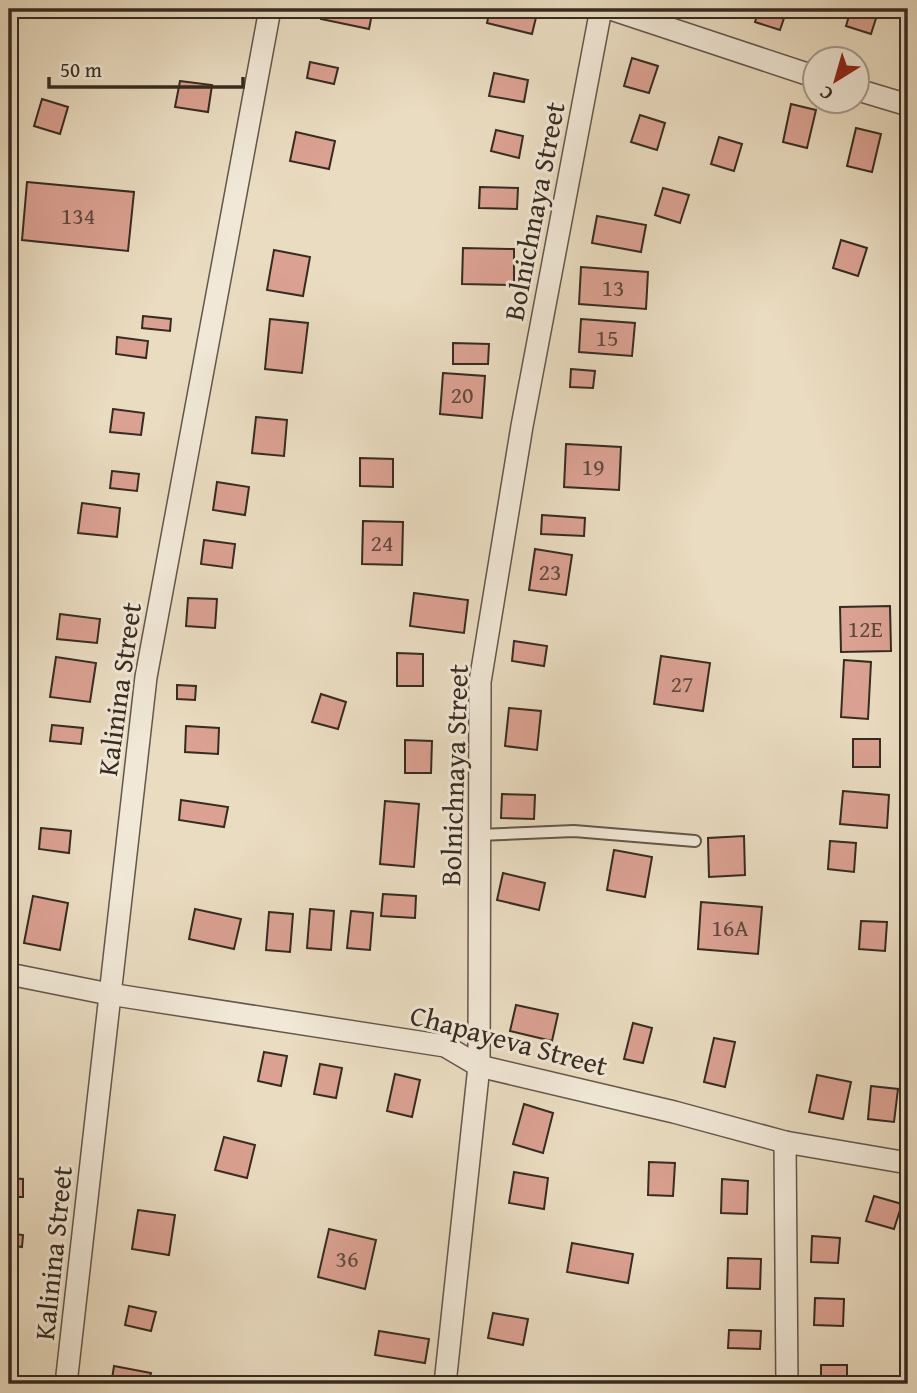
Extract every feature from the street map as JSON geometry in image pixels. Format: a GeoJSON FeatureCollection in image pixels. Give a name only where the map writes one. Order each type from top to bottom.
{"type":"FeatureCollection","features":[{"type":"Feature","properties":{"kind":"street","name":"Kalinina Street"},"geometry":{"type":"LineString","coordinates":[[66,1384],[146,677],[270,9]]}},
{"type":"Feature","properties":{"kind":"street","name":"Bolnichnaya Street"},"geometry":{"type":"LineString","coordinates":[[445,1384],[479,1066],[480,682],[522,426],[601,9]]}},
{"type":"Feature","properties":{"kind":"street"},"geometry":{"type":"LineString","coordinates":[[611,9],[802,72]]}},
{"type":"Feature","properties":{"kind":"street"},"geometry":{"type":"LineString","coordinates":[[872,94],[908,105]]}},
{"type":"Feature","properties":{"kind":"street","name":"Chapayeva Street"},"geometry":{"type":"LineString","coordinates":[[9,974],[109,994],[446,1046],[479,1066],[674,1112],[785,1142],[908,1163]]}},
{"type":"Feature","properties":{"kind":"street"},"geometry":{"type":"LineString","coordinates":[[785,1142],[787,1384]]}},
{"type":"Feature","properties":{"kind":"lane"},"geometry":{"type":"LineString","coordinates":[[478,835],[574,831],[695,841]]}},
{"type":"Feature","properties":{"kind":"building"},"geometry":{"type":"Polygon","coordinates":[[[323,9],[373,9],[369,29],[321,19],[323,9]]]}},
{"type":"Feature","properties":{"kind":"building"},"geometry":{"type":"Polygon","coordinates":[[[490,9],[538,9],[532,34],[487,23],[490,9]]]}},
{"type":"Feature","properties":{"kind":"building"},"geometry":{"type":"Polygon","coordinates":[[[759,9],[787,9],[780,30],[755,22],[759,9]]]}},
{"type":"Feature","properties":{"kind":"building"},"geometry":{"type":"Polygon","coordinates":[[[851,9],[879,9],[871,34],[846,26],[851,9]]]}},
{"type":"Feature","properties":{"kind":"building"},"geometry":{"type":"Polygon","coordinates":[[[632,58],[658,66],[649,93],[624,86],[632,58]]]}},
{"type":"Feature","properties":{"kind":"building"},"geometry":{"type":"Polygon","coordinates":[[[310,62],[338,68],[334,84],[307,78],[310,62]]]}},
{"type":"Feature","properties":{"kind":"building"},"geometry":{"type":"Polygon","coordinates":[[[494,73],[528,80],[524,102],[489,96],[494,73]]]}},
{"type":"Feature","properties":{"kind":"building"},"geometry":{"type":"Polygon","coordinates":[[[180,81],[212,85],[208,112],[175,107],[180,81]]]}},
{"type":"Feature","properties":{"kind":"building"},"geometry":{"type":"Polygon","coordinates":[[[42,99],[68,107],[60,134],[34,126],[42,99]]]}},
{"type":"Feature","properties":{"kind":"building"},"geometry":{"type":"Polygon","coordinates":[[[791,104],[802,107],[802,116],[815,116],[807,148],[783,142],[791,104]]]}},
{"type":"Feature","properties":{"kind":"building"},"geometry":{"type":"Polygon","coordinates":[[[640,115],[665,123],[657,150],[631,142],[640,115]]]}},
{"type":"Feature","properties":{"kind":"building"},"geometry":{"type":"Polygon","coordinates":[[[856,128],[881,134],[872,172],[847,166],[856,128]]]}},
{"type":"Feature","properties":{"kind":"building"},"geometry":{"type":"Polygon","coordinates":[[[496,130],[523,136],[519,158],[491,151],[496,130]]]}},
{"type":"Feature","properties":{"kind":"building"},"geometry":{"type":"Polygon","coordinates":[[[296,132],[335,141],[329,169],[290,161],[296,132]]]}},
{"type":"Feature","properties":{"kind":"building"},"geometry":{"type":"Polygon","coordinates":[[[719,137],[742,144],[734,171],[711,164],[719,137]]]}},
{"type":"Feature","properties":{"kind":"building"},"geometry":{"type":"Polygon","coordinates":[[[27,182],[134,192],[128,251],[22,240],[27,182]]]}},
{"type":"Feature","properties":{"kind":"building"},"geometry":{"type":"Polygon","coordinates":[[[480,187],[518,188],[517,209],[479,208],[480,187]]]}},
{"type":"Feature","properties":{"kind":"building"},"geometry":{"type":"Polygon","coordinates":[[[663,188],[689,195],[680,223],[655,215],[663,188]]]}},
{"type":"Feature","properties":{"kind":"building"},"geometry":{"type":"Polygon","coordinates":[[[597,216],[646,225],[641,252],[592,243],[597,216]]]}},
{"type":"Feature","properties":{"kind":"building"},"geometry":{"type":"Polygon","coordinates":[[[841,240],[867,248],[858,276],[833,268],[841,240]]]}},
{"type":"Feature","properties":{"kind":"building"},"geometry":{"type":"Polygon","coordinates":[[[463,248],[514,249],[514,285],[462,284],[463,248]]]}},
{"type":"Feature","properties":{"kind":"building"},"geometry":{"type":"Polygon","coordinates":[[[274,250],[310,257],[303,296],[267,290],[274,250]]]}},
{"type":"Feature","properties":{"kind":"building"},"geometry":{"type":"Polygon","coordinates":[[[581,267],[648,272],[646,309],[579,304],[581,267]]]}},
{"type":"Feature","properties":{"kind":"building"},"geometry":{"type":"Polygon","coordinates":[[[143,316],[171,319],[170,331],[142,328],[143,316]]]}},
{"type":"Feature","properties":{"kind":"building"},"geometry":{"type":"Polygon","coordinates":[[[270,319],[308,323],[302,373],[265,369],[270,319]]]}},
{"type":"Feature","properties":{"kind":"building"},"geometry":{"type":"Polygon","coordinates":[[[581,319],[635,323],[632,356],[579,352],[581,319]]]}},
{"type":"Feature","properties":{"kind":"building"},"geometry":{"type":"Polygon","coordinates":[[[117,337],[148,341],[146,358],[116,354],[117,337]]]}},
{"type":"Feature","properties":{"kind":"building"},"geometry":{"type":"Polygon","coordinates":[[[453,343],[489,344],[488,364],[453,364],[453,343]]]}},
{"type":"Feature","properties":{"kind":"building"},"geometry":{"type":"Polygon","coordinates":[[[571,369],[595,371],[593,388],[570,387],[571,369]]]}},
{"type":"Feature","properties":{"kind":"building"},"geometry":{"type":"Polygon","coordinates":[[[443,373],[485,376],[482,418],[440,414],[443,373]]]}},
{"type":"Feature","properties":{"kind":"building"},"geometry":{"type":"Polygon","coordinates":[[[113,409],[144,413],[141,435],[110,432],[113,409]]]}},
{"type":"Feature","properties":{"kind":"building"},"geometry":{"type":"Polygon","coordinates":[[[256,417],[287,420],[284,456],[252,453],[256,417]]]}},
{"type":"Feature","properties":{"kind":"building"},"geometry":{"type":"Polygon","coordinates":[[[566,444],[621,447],[619,490],[564,487],[566,444]]]}},
{"type":"Feature","properties":{"kind":"building"},"geometry":{"type":"Polygon","coordinates":[[[360,458],[393,459],[393,487],[360,486],[360,458]]]}},
{"type":"Feature","properties":{"kind":"building"},"geometry":{"type":"Polygon","coordinates":[[[112,471],[139,474],[137,491],[110,488],[112,471]]]}},
{"type":"Feature","properties":{"kind":"building"},"geometry":{"type":"Polygon","coordinates":[[[217,482],[249,487],[245,515],[213,510],[217,482]]]}},
{"type":"Feature","properties":{"kind":"building"},"geometry":{"type":"Polygon","coordinates":[[[82,503],[120,508],[117,537],[78,533],[82,503]]]}},
{"type":"Feature","properties":{"kind":"building"},"geometry":{"type":"Polygon","coordinates":[[[542,515],[585,518],[584,536],[541,534],[542,515]]]}},
{"type":"Feature","properties":{"kind":"building"},"geometry":{"type":"Polygon","coordinates":[[[363,521],[403,522],[402,565],[362,564],[363,521]]]}},
{"type":"Feature","properties":{"kind":"building"},"geometry":{"type":"Polygon","coordinates":[[[204,540],[235,544],[232,568],[201,564],[204,540]]]}},
{"type":"Feature","properties":{"kind":"building"},"geometry":{"type":"Polygon","coordinates":[[[535,549],[572,555],[566,595],[529,590],[535,549]]]}},
{"type":"Feature","properties":{"kind":"building"},"geometry":{"type":"Polygon","coordinates":[[[414,593],[468,600],[464,633],[410,626],[414,593]]]}},
{"type":"Feature","properties":{"kind":"building"},"geometry":{"type":"Polygon","coordinates":[[[188,598],[217,599],[215,628],[186,626],[188,598]]]}},
{"type":"Feature","properties":{"kind":"building"},"geometry":{"type":"Polygon","coordinates":[[[890,606],[891,651],[841,652],[840,607],[890,606]]]}},
{"type":"Feature","properties":{"kind":"building"},"geometry":{"type":"Polygon","coordinates":[[[60,614],[100,619],[97,643],[57,639],[60,614]]]}},
{"type":"Feature","properties":{"kind":"building"},"geometry":{"type":"Polygon","coordinates":[[[514,641],[547,646],[544,666],[512,661],[514,641]]]}},
{"type":"Feature","properties":{"kind":"building"},"geometry":{"type":"Polygon","coordinates":[[[397,653],[423,654],[423,686],[397,686],[397,653]]]}},
{"type":"Feature","properties":{"kind":"building"},"geometry":{"type":"Polygon","coordinates":[[[661,656],[710,663],[703,711],[654,704],[661,656]]]}},
{"type":"Feature","properties":{"kind":"building"},"geometry":{"type":"Polygon","coordinates":[[[56,657],[96,663],[90,702],[50,697],[56,657]]]}},
{"type":"Feature","properties":{"kind":"building"},"geometry":{"type":"Polygon","coordinates":[[[844,660],[871,662],[868,719],[841,717],[844,660]]]}},
{"type":"Feature","properties":{"kind":"building"},"geometry":{"type":"Polygon","coordinates":[[[177,685],[196,686],[195,700],[177,699],[177,685]]]}},
{"type":"Feature","properties":{"kind":"building"},"geometry":{"type":"Polygon","coordinates":[[[321,694],[346,702],[338,729],[312,722],[321,694]]]}},
{"type":"Feature","properties":{"kind":"building"},"geometry":{"type":"Polygon","coordinates":[[[509,708],[541,711],[537,750],[505,746],[509,708]]]}},
{"type":"Feature","properties":{"kind":"building"},"geometry":{"type":"Polygon","coordinates":[[[52,725],[83,728],[81,744],[50,741],[52,725]]]}},
{"type":"Feature","properties":{"kind":"building"},"geometry":{"type":"Polygon","coordinates":[[[186,726],[219,728],[218,754],[185,752],[186,726]]]}},
{"type":"Feature","properties":{"kind":"building"},"geometry":{"type":"Polygon","coordinates":[[[853,739],[880,739],[880,767],[853,767],[853,739]]]}},
{"type":"Feature","properties":{"kind":"building"},"geometry":{"type":"Polygon","coordinates":[[[405,740],[432,741],[431,773],[405,773],[405,740]]]}},
{"type":"Feature","properties":{"kind":"building"},"geometry":{"type":"Polygon","coordinates":[[[843,791],[889,795],[887,828],[840,824],[843,791]]]}},
{"type":"Feature","properties":{"kind":"building"},"geometry":{"type":"Polygon","coordinates":[[[502,794],[535,795],[534,819],[501,818],[502,794]]]}},
{"type":"Feature","properties":{"kind":"building"},"geometry":{"type":"Polygon","coordinates":[[[181,800],[228,807],[224,827],[179,820],[181,800]]]}},
{"type":"Feature","properties":{"kind":"building"},"geometry":{"type":"Polygon","coordinates":[[[385,801],[419,804],[414,867],[380,864],[385,801]]]}},
{"type":"Feature","properties":{"kind":"building"},"geometry":{"type":"Polygon","coordinates":[[[41,828],[71,831],[69,853],[39,849],[41,828]]]}},
{"type":"Feature","properties":{"kind":"building"},"geometry":{"type":"Polygon","coordinates":[[[744,836],[745,875],[709,877],[708,838],[744,836]]]}},
{"type":"Feature","properties":{"kind":"building"},"geometry":{"type":"Polygon","coordinates":[[[830,841],[856,843],[854,872],[828,869],[830,841]]]}},
{"type":"Feature","properties":{"kind":"building"},"geometry":{"type":"Polygon","coordinates":[[[614,850],[652,857],[645,897],[607,890],[614,850]]]}},
{"type":"Feature","properties":{"kind":"building"},"geometry":{"type":"Polygon","coordinates":[[[503,873],[545,883],[539,910],[497,900],[503,873]]]}},
{"type":"Feature","properties":{"kind":"building"},"geometry":{"type":"Polygon","coordinates":[[[383,894],[416,896],[415,918],[381,916],[383,894]]]}},
{"type":"Feature","properties":{"kind":"building"},"geometry":{"type":"Polygon","coordinates":[[[33,896],[68,903],[60,950],[24,943],[33,896]]]}},
{"type":"Feature","properties":{"kind":"building"},"geometry":{"type":"Polygon","coordinates":[[[701,902],[762,907],[758,954],[698,949],[701,902]]]}},
{"type":"Feature","properties":{"kind":"building"},"geometry":{"type":"Polygon","coordinates":[[[195,909],[241,919],[234,949],[189,939],[195,909]]]}},
{"type":"Feature","properties":{"kind":"building"},"geometry":{"type":"Polygon","coordinates":[[[310,909],[334,911],[331,950],[307,948],[310,909]]]}},
{"type":"Feature","properties":{"kind":"building"},"geometry":{"type":"Polygon","coordinates":[[[351,911],[373,913],[370,950],[347,948],[351,911]]]}},
{"type":"Feature","properties":{"kind":"building"},"geometry":{"type":"Polygon","coordinates":[[[269,912],[293,914],[290,952],[266,950],[269,912]]]}},
{"type":"Feature","properties":{"kind":"building"},"geometry":{"type":"Polygon","coordinates":[[[861,921],[887,922],[885,951],[859,949],[861,921]]]}},
{"type":"Feature","properties":{"kind":"building"},"geometry":{"type":"Polygon","coordinates":[[[516,1005],[558,1014],[552,1041],[510,1031],[516,1005]]]}},
{"type":"Feature","properties":{"kind":"building"},"geometry":{"type":"Polygon","coordinates":[[[633,1023],[652,1028],[643,1063],[624,1059],[633,1023]]]}},
{"type":"Feature","properties":{"kind":"building"},"geometry":{"type":"Polygon","coordinates":[[[714,1038],[735,1042],[725,1087],[704,1082],[714,1038]]]}},
{"type":"Feature","properties":{"kind":"building"},"geometry":{"type":"Polygon","coordinates":[[[264,1052],[287,1056],[281,1086],[258,1081],[264,1052]]]}},
{"type":"Feature","properties":{"kind":"building"},"geometry":{"type":"Polygon","coordinates":[[[320,1064],[342,1068],[336,1098],[314,1094],[320,1064]]]}},
{"type":"Feature","properties":{"kind":"building"},"geometry":{"type":"Polygon","coordinates":[[[395,1074],[420,1080],[412,1117],[387,1111],[395,1074]]]}},
{"type":"Feature","properties":{"kind":"building"},"geometry":{"type":"Polygon","coordinates":[[[817,1075],[851,1082],[843,1119],[809,1112],[817,1075]]]}},
{"type":"Feature","properties":{"kind":"building"},"geometry":{"type":"Polygon","coordinates":[[[9,1081],[18,1082],[15,1119],[9,1118],[9,1081]]]}},
{"type":"Feature","properties":{"kind":"building"},"geometry":{"type":"Polygon","coordinates":[[[871,1086],[898,1089],[894,1122],[868,1119],[871,1086]]]}},
{"type":"Feature","properties":{"kind":"building"},"geometry":{"type":"Polygon","coordinates":[[[524,1104],[553,1113],[543,1153],[513,1144],[524,1104]]]}},
{"type":"Feature","properties":{"kind":"building"},"geometry":{"type":"Polygon","coordinates":[[[224,1137],[255,1145],[247,1178],[215,1170],[224,1137]]]}},
{"type":"Feature","properties":{"kind":"building"},"geometry":{"type":"Polygon","coordinates":[[[649,1162],[675,1163],[673,1196],[648,1195],[649,1162]]]}},
{"type":"Feature","properties":{"kind":"building"},"geometry":{"type":"Polygon","coordinates":[[[514,1172],[548,1178],[544,1209],[509,1203],[514,1172]]]}},
{"type":"Feature","properties":{"kind":"building"},"geometry":{"type":"Polygon","coordinates":[[[9,1178],[23,1179],[23,1197],[9,1197],[9,1178]]]}},
{"type":"Feature","properties":{"kind":"building"},"geometry":{"type":"Polygon","coordinates":[[[722,1179],[748,1181],[747,1214],[721,1213],[722,1179]]]}},
{"type":"Feature","properties":{"kind":"building"},"geometry":{"type":"Polygon","coordinates":[[[874,1196],[902,1204],[894,1229],[866,1221],[874,1196]]]}},
{"type":"Feature","properties":{"kind":"building"},"geometry":{"type":"Polygon","coordinates":[[[138,1210],[175,1215],[169,1255],[132,1249],[138,1210]]]}},
{"type":"Feature","properties":{"kind":"building"},"geometry":{"type":"Polygon","coordinates":[[[329,1229],[376,1240],[365,1289],[318,1277],[329,1229]]]}},
{"type":"Feature","properties":{"kind":"building"},"geometry":{"type":"Polygon","coordinates":[[[9,1233],[23,1235],[22,1247],[9,1245],[9,1233]]]}},
{"type":"Feature","properties":{"kind":"building"},"geometry":{"type":"Polygon","coordinates":[[[812,1236],[840,1238],[838,1263],[811,1262],[812,1236]]]}},
{"type":"Feature","properties":{"kind":"building"},"geometry":{"type":"Polygon","coordinates":[[[572,1243],[633,1254],[628,1283],[567,1272],[572,1243]]]}},
{"type":"Feature","properties":{"kind":"building"},"geometry":{"type":"Polygon","coordinates":[[[728,1258],[761,1259],[760,1289],[727,1288],[728,1258]]]}},
{"type":"Feature","properties":{"kind":"building"},"geometry":{"type":"Polygon","coordinates":[[[815,1298],[844,1299],[843,1326],[814,1325],[815,1298]]]}},
{"type":"Feature","properties":{"kind":"building"},"geometry":{"type":"Polygon","coordinates":[[[129,1306],[156,1312],[151,1331],[125,1325],[129,1306]]]}},
{"type":"Feature","properties":{"kind":"building"},"geometry":{"type":"Polygon","coordinates":[[[493,1313],[528,1319],[523,1345],[488,1338],[493,1313]]]}},
{"type":"Feature","properties":{"kind":"building"},"geometry":{"type":"Polygon","coordinates":[[[729,1330],[761,1331],[760,1349],[728,1348],[729,1330]]]}},
{"type":"Feature","properties":{"kind":"building"},"geometry":{"type":"Polygon","coordinates":[[[379,1331],[429,1339],[425,1363],[375,1355],[379,1331]]]}},
{"type":"Feature","properties":{"kind":"building"},"geometry":{"type":"Polygon","coordinates":[[[821,1365],[847,1365],[847,1384],[821,1384],[821,1365]]]}},
{"type":"Feature","properties":{"kind":"building"},"geometry":{"type":"Polygon","coordinates":[[[114,1366],[151,1373],[148,1384],[112,1379],[114,1366]]]}}]}
